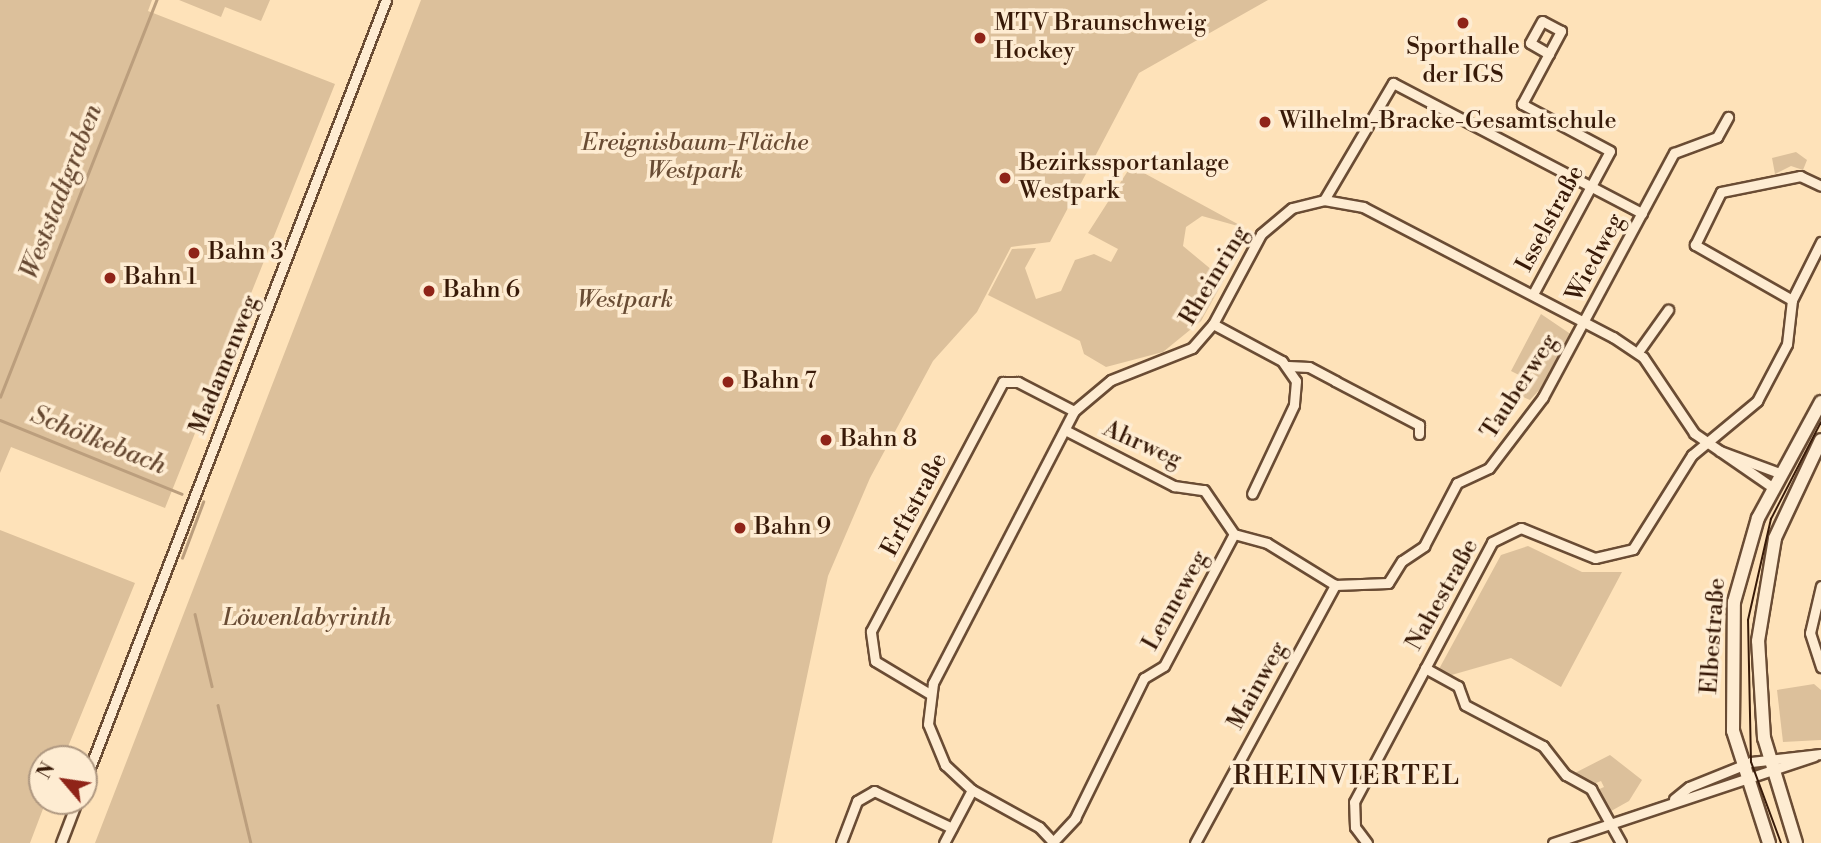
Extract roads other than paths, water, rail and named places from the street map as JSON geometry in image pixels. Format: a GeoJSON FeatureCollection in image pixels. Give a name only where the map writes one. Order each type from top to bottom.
{"type":"FeatureCollection","features":[{"type":"Feature","properties":{"kind":"street","name":"Madamenweg"},"geometry":{"type":"LineString","coordinates":[[98,747],[386,0]]}},
{"type":"Feature","properties":{"kind":"street","name":"Isselstraße"},"geometry":{"type":"LineString","coordinates":[[1533,294],[1609,151],[1522,104],[1549,54]]}},
{"type":"Feature","properties":{"kind":"street","name":"Wiedweg"},"geometry":{"type":"LineString","coordinates":[[1324,200],[1393,83],[1642,213]]}},
{"type":"Feature","properties":{"kind":"street","name":"Wiedweg"},"geometry":{"type":"LineString","coordinates":[[1584,321],[1674,153],[1717,137],[1728,117]]}},
{"type":"Feature","properties":{"kind":"street"},"geometry":{"type":"LineString","coordinates":[[1821,186],[1800,176],[1721,192],[1695,245],[1792,300],[1821,242]]}},
{"type":"Feature","properties":{"kind":"street","name":"Rheinring"},"geometry":{"type":"LineString","coordinates":[[1053,843],[1032,821],[972,790],[936,750],[928,724],[930,694],[1074,411],[1111,380],[1180,356],[1213,324],[1266,227],[1292,208],[1324,200],[1363,207],[1584,321],[1637,352],[1705,442],[1772,487]]}},
{"type":"Feature","properties":{"kind":"street","name":"Nahestraße"},"geometry":{"type":"LineString","coordinates":[[1367,843],[1355,827],[1354,802],[1497,537],[1521,528],[1585,555],[1625,554],[1650,530],[1705,442],[1757,401],[1787,344],[1792,300]]}},
{"type":"Feature","properties":{"kind":"street"},"geometry":{"type":"LineString","coordinates":[[1637,352],[1668,310]]}},
{"type":"Feature","properties":{"kind":"street","name":"Tauberweg"},"geometry":{"type":"LineString","coordinates":[[1335,585],[1388,583],[1402,561],[1424,547],[1457,483],[1489,468],[1543,397],[1584,321]]}},
{"type":"Feature","properties":{"kind":"street"},"geometry":{"type":"LineString","coordinates":[[1213,324],[1288,366],[1309,367],[1419,425],[1419,434]]}},
{"type":"Feature","properties":{"kind":"street"},"geometry":{"type":"LineString","coordinates":[[1252,494],[1294,405],[1296,381],[1288,366]]}},
{"type":"Feature","properties":{"kind":"street","name":"Erftstraße"},"geometry":{"type":"LineString","coordinates":[[930,694],[875,661],[871,631],[1003,382],[1018,382],[1074,411]]}},
{"type":"Feature","properties":{"kind":"street","name":"Elbestraße"},"geometry":{"type":"LineString","coordinates":[[1769,843],[1742,765],[1729,697],[1734,602],[1772,487],[1821,402]]}},
{"type":"Feature","properties":{"kind":"street","name":"Ahrweg"},"geometry":{"type":"LineString","coordinates":[[1065,430],[1174,486],[1204,490],[1234,534]]}},
{"type":"Feature","properties":{"kind":"street","name":"Elbestraße"},"geometry":{"type":"LineString","coordinates":[[1796,843],[1771,773],[1757,667],[1762,594],[1784,514],[1821,440]]}},
{"type":"Feature","properties":{"kind":"street","name":"Rheinring"},"geometry":{"type":"LineString","coordinates":[[1718,450],[1779,473]]}},
{"type":"Feature","properties":{"kind":"street"},"geometry":{"type":"LineString","coordinates":[[1234,534],[1267,543],[1335,585]]}},
{"type":"Feature","properties":{"kind":"street","name":"Lenneweg"},"geometry":{"type":"LineString","coordinates":[[1053,843],[1075,818],[1144,678],[1164,667],[1234,534]]}},
{"type":"Feature","properties":{"kind":"street","name":"Mainweg"},"geometry":{"type":"LineString","coordinates":[[1195,843],[1335,585]]}},
{"type":"Feature","properties":{"kind":"street"},"geometry":{"type":"LineString","coordinates":[[1821,586],[1810,632],[1821,667]]}},
{"type":"Feature","properties":{"kind":"street"},"geometry":{"type":"LineString","coordinates":[[1424,668],[1458,686],[1465,705],[1543,746],[1566,775],[1593,791],[1601,813],[1614,821],[1621,843]]}},
{"type":"Feature","properties":{"kind":"street"},"geometry":{"type":"LineString","coordinates":[[1674,799],[1742,765],[1768,757],[1817,755]]}},
{"type":"Feature","properties":{"kind":"street"},"geometry":{"type":"LineString","coordinates":[[1553,843],[1674,799],[1747,781],[1817,755]]}},
{"type":"Feature","properties":{"kind":"street"},"geometry":{"type":"LineString","coordinates":[[944,843],[972,790]]}},
{"type":"Feature","properties":{"kind":"street"},"geometry":{"type":"LineString","coordinates":[[841,843],[857,801],[874,791],[952,828]]}},
{"type":"Feature","properties":{"kind":"street"},"geometry":{"type":"LineString","coordinates":[[61,843],[72,815]]}},
{"type":"Feature","properties":{"kind":"waterway","name":"Weststadtgraben"},"geometry":{"type":"LineString","coordinates":[[0,397],[156,0]]}},
{"type":"Feature","properties":{"kind":"waterway","name":"Schölkebach"},"geometry":{"type":"LineString","coordinates":[[0,420],[182,494]]}},
{"type":"Feature","properties":{"kind":"waterway","name":"Schölkebach"},"geometry":{"type":"LineString","coordinates":[[182,558],[203,502]]}},
{"type":"Feature","properties":{"kind":"waterway","name":"Schölkebach"},"geometry":{"type":"LineString","coordinates":[[195,614],[212,686]]}},
{"type":"Feature","properties":{"kind":"waterway","name":"Schölkebach"},"geometry":{"type":"LineString","coordinates":[[218,705],[251,843]]}},
{"type":"Feature","properties":{"kind":"tram line"},"geometry":{"type":"LineString","coordinates":[[1781,843],[1751,762],[1748,620],[1771,519],[1821,422]]}},
{"type":"Feature","properties":{"kind":"place","name":"Sporthalle der IGS"},"geometry":{"type":"Point","coordinates":[1463,23]}},
{"type":"Feature","properties":{"kind":"place","name":"MTV Braunschweig Hockey"},"geometry":{"type":"Point","coordinates":[980,38]}},
{"type":"Feature","properties":{"kind":"place","name":"Wilhelm-Bracke-Gesamtschule"},"geometry":{"type":"Point","coordinates":[1265,122]}},
{"type":"Feature","properties":{"kind":"place","name":"Bezirkssportanlage Westpark"},"geometry":{"type":"Point","coordinates":[1005,178]}},
{"type":"Feature","properties":{"kind":"place","name":"Bahn 3"},"geometry":{"type":"Point","coordinates":[194,253]}},
{"type":"Feature","properties":{"kind":"place","name":"Bahn 1"},"geometry":{"type":"Point","coordinates":[110,278]}},
{"type":"Feature","properties":{"kind":"place","name":"Bahn 6"},"geometry":{"type":"Point","coordinates":[429,291]}},
{"type":"Feature","properties":{"kind":"place","name":"Bahn 7"},"geometry":{"type":"Point","coordinates":[728,382]}},
{"type":"Feature","properties":{"kind":"place","name":"Bahn 8"},"geometry":{"type":"Point","coordinates":[826,440]}},
{"type":"Feature","properties":{"kind":"place","name":"Bahn 9"},"geometry":{"type":"Point","coordinates":[740,528]}},
{"type":"Feature","properties":{"kind":"district","name":"RHEINVIERTEL"},"geometry":{"type":"Point","coordinates":[1347,777]}},
{"type":"Feature","properties":{"kind":"park label","name":"Ereignisbaum-Fläche Westpark"},"geometry":{"type":"Point","coordinates":[695,158]}},
{"type":"Feature","properties":{"kind":"park label","name":"Westpark"},"geometry":{"type":"Point","coordinates":[625,301]}},
{"type":"Feature","properties":{"kind":"park label","name":"Löwenlabyrinth"},"geometry":{"type":"Point","coordinates":[307,619]}}]}
